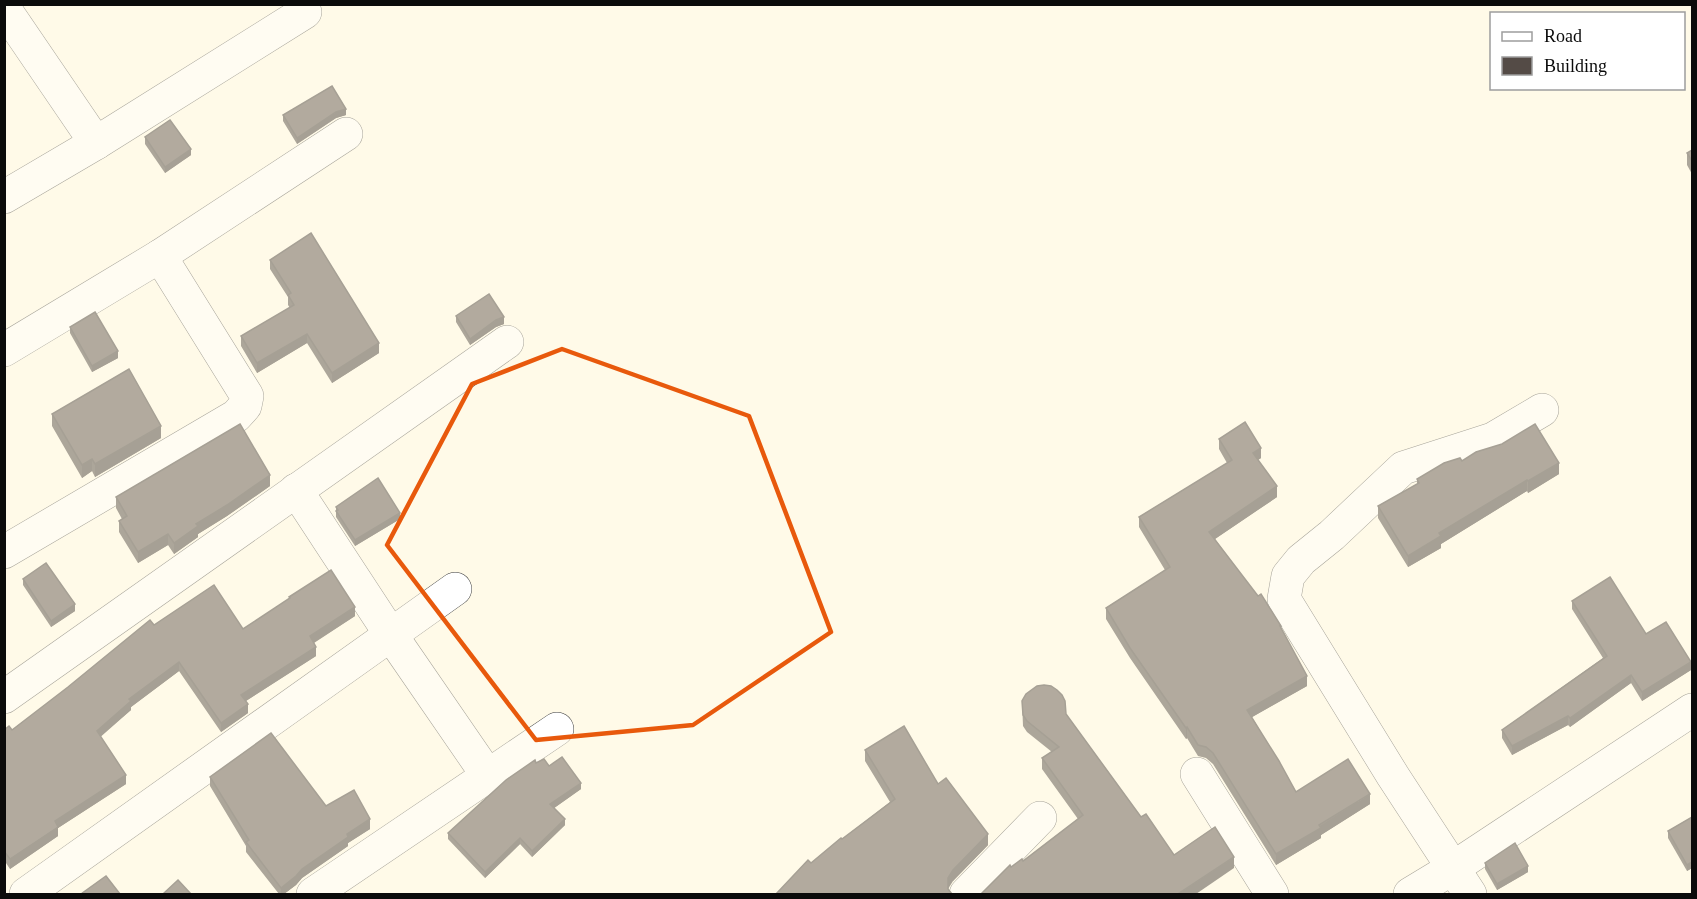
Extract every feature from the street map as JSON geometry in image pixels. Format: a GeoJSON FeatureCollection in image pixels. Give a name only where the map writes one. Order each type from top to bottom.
{"type":"FeatureCollection","features":[{"type":"Feature","properties":{"kind":"street"},"geometry":{"type":"LineString","coordinates":[[4,8],[96,142]]}},
{"type":"Feature","properties":{"kind":"street"},"geometry":{"type":"LineString","coordinates":[[4,197],[305,12]]}},
{"type":"Feature","properties":{"kind":"street"},"geometry":{"type":"LineString","coordinates":[[4,350],[160,256],[346,134]]}},
{"type":"Feature","properties":{"kind":"street"},"geometry":{"type":"LineString","coordinates":[[4,552],[236,416],[245,406],[247,396],[239,380],[160,256]]}},
{"type":"Feature","properties":{"kind":"street"},"geometry":{"type":"LineString","coordinates":[[4,697],[507,342]]}},
{"type":"Feature","properties":{"kind":"street"},"geometry":{"type":"LineString","coordinates":[[1462,881],[1393,776],[1284,599],[1288,576],[1300,560],[1332,535],[1403,468],[1493,440],[1542,410]]}},
{"type":"Feature","properties":{"kind":"street"},"geometry":{"type":"LineString","coordinates":[[296,490],[391,635],[488,776]]}},
{"type":"Feature","properties":{"kind":"street"},"geometry":{"type":"LineString","coordinates":[[26,894],[456,589]]}},
{"type":"Feature","properties":{"kind":"street"},"geometry":{"type":"LineString","coordinates":[[1410,894],[1462,881],[1692,710]]}},
{"type":"Feature","properties":{"kind":"street"},"geometry":{"type":"LineString","coordinates":[[314,894],[557,729]]}},
{"type":"Feature","properties":{"kind":"street"},"geometry":{"type":"LineString","coordinates":[[1197,774],[1272,894]]}},
{"type":"Feature","properties":{"kind":"street"},"geometry":{"type":"LineString","coordinates":[[966,894],[1040,818]]}},
{"type":"Feature","properties":{"kind":"highlighted area"},"geometry":{"type":"Polygon","coordinates":[[[562,349],[749,416],[831,632],[693,725],[536,740],[387,545],[472,384],[562,349]]]}},
{"type":"Feature","properties":{"kind":"building"},"geometry":{"type":"Polygon","coordinates":[[[332,86],[346,109],[336,112],[297,138],[283,115],[332,86]]]}},
{"type":"Feature","properties":{"kind":"building"},"geometry":{"type":"Polygon","coordinates":[[[170,120],[191,149],[165,167],[145,137],[170,120]]]}},
{"type":"Feature","properties":{"kind":"building"},"geometry":{"type":"Polygon","coordinates":[[[1692,150],[1692,161],[1687,153],[1692,150]]]}},
{"type":"Feature","properties":{"kind":"building"},"geometry":{"type":"Polygon","coordinates":[[[311,233],[379,343],[332,373],[307,334],[257,363],[241,336],[294,305],[288,295],[291,293],[270,260],[311,233]]]}},
{"type":"Feature","properties":{"kind":"building"},"geometry":{"type":"Polygon","coordinates":[[[489,294],[504,317],[496,320],[470,339],[456,316],[489,294]]]}},
{"type":"Feature","properties":{"kind":"building"},"geometry":{"type":"Polygon","coordinates":[[[95,312],[118,351],[92,366],[70,327],[95,312]]]}},
{"type":"Feature","properties":{"kind":"building"},"geometry":{"type":"Polygon","coordinates":[[[129,369],[161,426],[95,464],[92,459],[82,465],[52,414],[129,369]]]}},
{"type":"Feature","properties":{"kind":"building"},"geometry":{"type":"Polygon","coordinates":[[[1245,422],[1261,448],[1253,453],[1277,486],[1209,532],[1258,596],[1261,594],[1307,676],[1247,710],[1296,792],[1348,759],[1370,794],[1319,825],[1321,828],[1276,854],[1213,753],[1206,747],[1198,745],[1130,648],[1106,608],[1170,567],[1139,517],[1232,460],[1219,439],[1245,422]]]}},
{"type":"Feature","properties":{"kind":"building"},"geometry":{"type":"Polygon","coordinates":[[[240,424],[270,475],[196,524],[198,526],[174,543],[168,534],[138,552],[119,521],[127,516],[116,497],[240,424]]]}},
{"type":"Feature","properties":{"kind":"building"},"geometry":{"type":"Polygon","coordinates":[[[1535,424],[1559,463],[1439,533],[1441,536],[1408,556],[1378,506],[1419,483],[1417,479],[1444,463],[1460,458],[1462,461],[1476,452],[1502,444],[1535,424]]]}},
{"type":"Feature","properties":{"kind":"building"},"geometry":{"type":"Polygon","coordinates":[[[378,478],[400,513],[355,540],[336,511],[338,510],[336,507],[378,478]]]}},
{"type":"Feature","properties":{"kind":"building"},"geometry":{"type":"Polygon","coordinates":[[[46,563],[75,604],[51,621],[23,579],[46,563]]]}},
{"type":"Feature","properties":{"kind":"building"},"geometry":{"type":"Polygon","coordinates":[[[331,570],[355,607],[310,636],[316,647],[241,695],[248,704],[221,723],[179,662],[129,699],[131,701],[97,731],[126,775],[55,821],[58,827],[10,859],[4,851],[4,730],[9,726],[12,730],[150,620],[154,625],[214,585],[243,629],[331,570]]]}},
{"type":"Feature","properties":{"kind":"building"},"geometry":{"type":"Polygon","coordinates":[[[1610,577],[1646,634],[1666,622],[1691,662],[1642,692],[1631,675],[1570,718],[1568,716],[1512,746],[1502,730],[1607,656],[1572,601],[1610,577]]]}},
{"type":"Feature","properties":{"kind":"building"},"geometry":{"type":"Polygon","coordinates":[[[1037,686],[1051,686],[1062,695],[1066,714],[1141,817],[1146,814],[1174,855],[1215,827],[1234,857],[1178,894],[981,894],[1010,865],[1011,867],[1022,859],[1023,861],[1083,815],[1042,758],[1059,747],[1027,721],[1023,715],[1022,701],[1026,694],[1037,686]]]}},
{"type":"Feature","properties":{"kind":"building"},"geometry":{"type":"Polygon","coordinates":[[[904,726],[938,784],[946,778],[988,834],[948,878],[948,889],[952,894],[776,894],[808,860],[811,863],[895,799],[865,750],[904,726]]]}},
{"type":"Feature","properties":{"kind":"building"},"geometry":{"type":"Polygon","coordinates":[[[271,733],[326,806],[354,790],[370,819],[347,834],[348,837],[302,869],[281,888],[246,842],[249,840],[210,777],[271,733]]]}},
{"type":"Feature","properties":{"kind":"building"},"geometry":{"type":"Polygon","coordinates":[[[562,757],[581,783],[550,804],[565,819],[532,851],[520,838],[485,872],[448,833],[506,780],[535,760],[536,763],[544,759],[549,766],[562,757]]]}},
{"type":"Feature","properties":{"kind":"building"},"geometry":{"type":"Polygon","coordinates":[[[1692,817],[1692,862],[1687,865],[1668,831],[1692,817]]]}},
{"type":"Feature","properties":{"kind":"building"},"geometry":{"type":"Polygon","coordinates":[[[1515,843],[1528,866],[1497,884],[1485,863],[1515,843]]]}},
{"type":"Feature","properties":{"kind":"building"},"geometry":{"type":"Polygon","coordinates":[[[106,876],[120,894],[81,894],[106,876]]]}},
{"type":"Feature","properties":{"kind":"building"},"geometry":{"type":"Polygon","coordinates":[[[178,880],[191,894],[163,894],[178,880]]]}}]}
